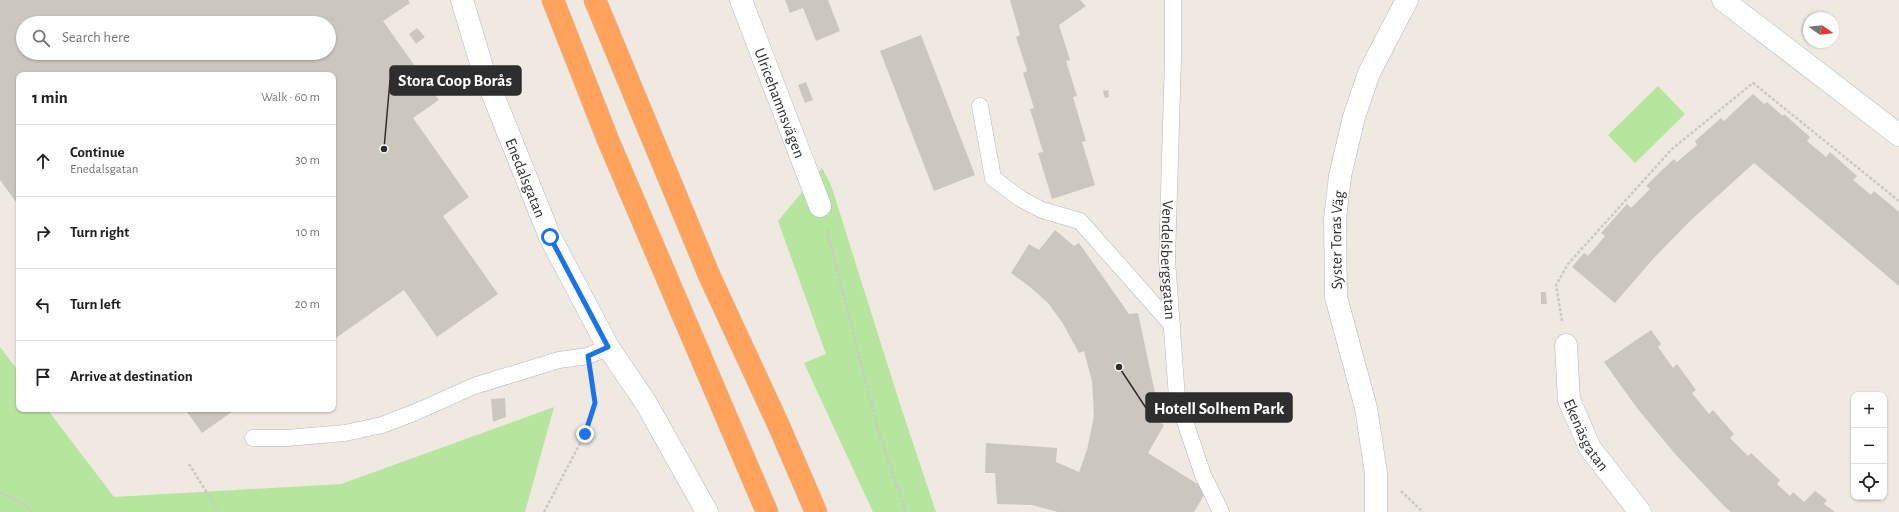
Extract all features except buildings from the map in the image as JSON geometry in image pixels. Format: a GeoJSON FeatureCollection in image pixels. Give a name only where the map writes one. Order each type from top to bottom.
{"type":"FeatureCollection","features":[{"type":"Feature","properties":{"kind":"highway"},"geometry":{"type":"LineString","coordinates":[[553,0],[608,140],[767,512]]}},
{"type":"Feature","properties":{"kind":"highway"},"geometry":{"type":"LineString","coordinates":[[595,0],[709,275],[779,426],[816,512]]}},
{"type":"Feature","properties":{"kind":"street","name":"Enedalsgatan"},"geometry":{"type":"LineString","coordinates":[[462,0],[483,70],[550,237],[598,351],[646,403],[707,512]]}},
{"type":"Feature","properties":{"kind":"street","name":"Ulricehamnsvägen"},"geometry":{"type":"LineString","coordinates":[[741,0],[820,206]]}},
{"type":"Feature","properties":{"kind":"street","name":"Syster Toras Väg"},"geometry":{"type":"LineString","coordinates":[[1376,512],[1376,473],[1366,408],[1336,297],[1335,219],[1340,176],[1354,117],[1369,73],[1407,0]]}},
{"type":"Feature","properties":{"kind":"street"},"geometry":{"type":"LineString","coordinates":[[1723,0],[1899,135]]}},
{"type":"Feature","properties":{"kind":"street","name":"Ekenäsgatan"},"geometry":{"type":"LineString","coordinates":[[1566,345],[1569,400],[1590,448],[1640,512]]}},
{"type":"Feature","properties":{"kind":"lane","name":"Vendelsbergsgatan"},"geometry":{"type":"LineString","coordinates":[[1173,0],[1173,57],[1167,260],[1177,398],[1203,475],[1221,512]]}},
{"type":"Feature","properties":{"kind":"lane"},"geometry":{"type":"LineString","coordinates":[[980,106],[993,178],[1020,199],[1042,210],[1080,221],[1172,325]]}},
{"type":"Feature","properties":{"kind":"lane"},"geometry":{"type":"LineString","coordinates":[[253,438],[287,438],[345,434],[382,425],[416,412],[474,386],[559,360],[598,351]]}},
{"type":"Feature","properties":{"kind":"path"},"geometry":{"type":"LineString","coordinates":[[1566,345],[1556,285],[1568,264],[1672,149],[1753,83],[1899,201]]}},
{"type":"Feature","properties":{"kind":"path"},"geometry":{"type":"LineString","coordinates":[[820,206],[840,274],[878,430],[906,512]]}},
{"type":"Feature","properties":{"kind":"path"},"geometry":{"type":"LineString","coordinates":[[544,512],[585,434],[595,403],[598,351]]}},
{"type":"Feature","properties":{"kind":"path"},"geometry":{"type":"LineString","coordinates":[[189,464],[219,512]]}},
{"type":"Feature","properties":{"kind":"path"},"geometry":{"type":"LineString","coordinates":[[0,492],[22,502],[32,512]]}},
{"type":"Feature","properties":{"kind":"green space"},"geometry":{"type":"Polygon","coordinates":[[[1658,86],[1685,114],[1635,163],[1608,135],[1658,86]]]}},
{"type":"Feature","properties":{"kind":"green space"},"geometry":{"type":"Polygon","coordinates":[[[822,168],[831,185],[899,401],[936,512],[873,512],[804,363],[826,354],[778,221],[822,168]]]}},
{"type":"Feature","properties":{"kind":"green space"},"geometry":{"type":"Polygon","coordinates":[[[0,347],[16,368],[16,412],[49,412],[114,497],[341,484],[554,407],[525,512],[0,512],[0,347]]]}},
{"type":"Feature","properties":{"kind":"place","name":"Stora Coop Borås"},"geometry":{"type":"Point","coordinates":[384,149]}},
{"type":"Feature","properties":{"kind":"place","name":"Hotell Solhem Park"},"geometry":{"type":"Point","coordinates":[1119,367]}},
{"type":"Feature","properties":{"kind":"route"},"geometry":{"type":"LineString","coordinates":[[550,237],[608,347],[588,356],[595,403],[585,434]]}}]}
